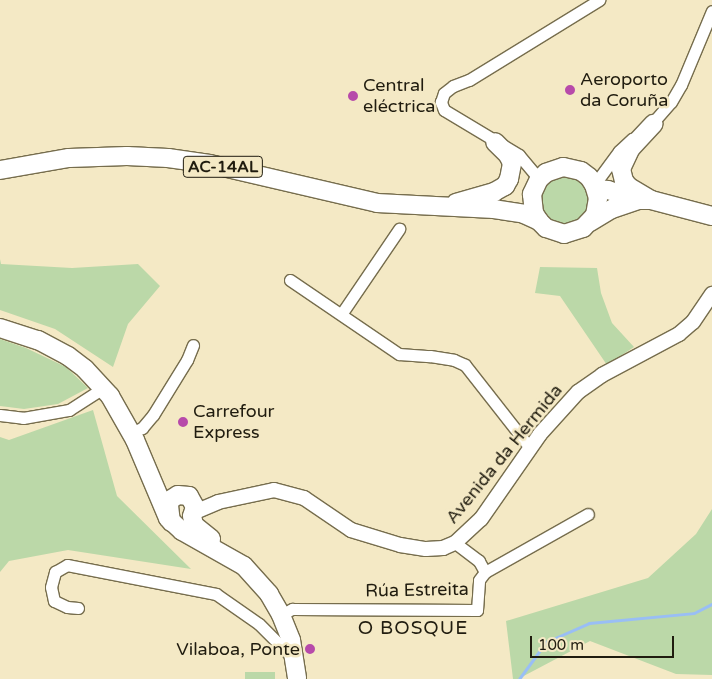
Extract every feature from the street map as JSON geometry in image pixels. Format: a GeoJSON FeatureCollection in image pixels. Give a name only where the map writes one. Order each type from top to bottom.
{"type":"FeatureCollection","features":[{"type":"Feature","properties":{"kind":"highway","name":"AC-14AL"},"geometry":{"type":"LineString","coordinates":[[645,200],[624,181],[621,169],[631,148],[653,124]]}},
{"type":"Feature","properties":{"kind":"highway","name":"AC-14AL"},"geometry":{"type":"LineString","coordinates":[[444,206],[494,192],[505,186],[510,179],[512,163],[508,155],[495,142]]}},
{"type":"Feature","properties":{"kind":"highway","name":"AC-14AL"},"geometry":{"type":"LineString","coordinates":[[0,170],[69,158],[127,156],[168,158],[210,164],[377,204],[494,209],[524,214],[539,221],[546,228],[564,234],[583,228],[612,209],[645,200]]}},
{"type":"Feature","properties":{"kind":"highway","name":"AC-14AL"},"geometry":{"type":"LineString","coordinates":[[444,206],[500,200],[537,182],[554,168],[563,167],[582,171],[595,187],[712,216]]}},
{"type":"Feature","properties":{"kind":"highway"},"geometry":{"type":"LineString","coordinates":[[537,182],[531,204],[539,221]]}},
{"type":"Feature","properties":{"kind":"highway"},"geometry":{"type":"LineString","coordinates":[[590,222],[598,206],[595,187]]}},
{"type":"Feature","properties":{"kind":"highway"},"geometry":{"type":"LineString","coordinates":[[0,328],[38,340],[68,356],[85,369],[107,392],[135,431],[163,482],[178,494],[189,496],[194,510],[194,525],[244,566],[262,585],[278,609],[291,640],[297,671]]}},
{"type":"Feature","properties":{"kind":"highway"},"geometry":{"type":"LineString","coordinates":[[107,392],[149,503],[166,526],[180,539],[225,563],[244,566]]}},
{"type":"Feature","properties":{"kind":"highway"},"geometry":{"type":"LineString","coordinates":[[107,392],[135,440],[172,527],[201,546],[209,554]]}},
{"type":"Feature","properties":{"kind":"highway"},"geometry":{"type":"LineString","coordinates":[[133,459],[161,512],[169,517],[182,531],[244,566]]}},
{"type":"Feature","properties":{"kind":"highway"},"geometry":{"type":"LineString","coordinates":[[169,517],[170,500],[178,494]]}},
{"type":"Feature","properties":{"kind":"highway"},"geometry":{"type":"LineString","coordinates":[[169,517],[179,520],[194,510]]}},
{"type":"Feature","properties":{"kind":"street"},"geometry":{"type":"LineString","coordinates":[[537,182],[519,156],[444,110],[441,102],[444,93],[453,86],[469,80],[599,0]]}},
{"type":"Feature","properties":{"kind":"street"},"geometry":{"type":"LineString","coordinates":[[595,187],[619,150],[653,124],[671,102],[681,85],[712,11]]}},
{"type":"Feature","properties":{"kind":"street"},"geometry":{"type":"LineString","coordinates":[[342,313],[399,229]]}},
{"type":"Feature","properties":{"kind":"street"},"geometry":{"type":"LineString","coordinates":[[290,280],[342,313],[399,354],[430,356],[454,360],[465,365],[530,448]]}},
{"type":"Feature","properties":{"kind":"street","name":"Avenida da Hermida"},"geometry":{"type":"LineString","coordinates":[[194,510],[218,502],[274,490],[304,498],[335,521],[362,534],[400,545],[426,549],[443,548],[456,542],[480,519],[530,448],[560,410],[578,392],[602,375],[679,334],[693,322],[712,294]]}},
{"type":"Feature","properties":{"kind":"street"},"geometry":{"type":"LineString","coordinates":[[135,431],[142,428],[153,415],[187,360],[193,345]]}},
{"type":"Feature","properties":{"kind":"street"},"geometry":{"type":"LineString","coordinates":[[0,415],[23,418],[68,410],[107,392]]}},
{"type":"Feature","properties":{"kind":"street"},"geometry":{"type":"LineString","coordinates":[[485,572],[588,514]]}},
{"type":"Feature","properties":{"kind":"street","name":"Rúa Estreita"},"geometry":{"type":"LineString","coordinates":[[278,609],[477,610],[479,580],[485,572],[478,560],[456,542]]}},
{"type":"Feature","properties":{"kind":"street"},"geometry":{"type":"LineString","coordinates":[[78,608],[67,607],[54,601],[50,587],[55,572],[67,565],[216,594],[281,643],[297,671]]}},
{"type":"Feature","properties":{"kind":"street"},"geometry":{"type":"LineString","coordinates":[[241,611],[270,621],[278,609]]}},
{"type":"Feature","properties":{"kind":"green space"},"geometry":{"type":"Polygon","coordinates":[[[559,173],[583,177],[593,197],[585,217],[572,224],[564,224],[551,219],[541,207],[540,198],[545,183],[559,173]]]}},
{"type":"Feature","properties":{"kind":"green space"},"geometry":{"type":"Polygon","coordinates":[[[0,259],[1,264],[72,268],[138,264],[160,286],[128,324],[113,367],[55,329],[0,310],[0,259]]]}},
{"type":"Feature","properties":{"kind":"green space"},"geometry":{"type":"Polygon","coordinates":[[[540,267],[597,268],[601,293],[612,323],[634,347],[607,365],[560,296],[535,293],[540,267]]]}},
{"type":"Feature","properties":{"kind":"green space"},"geometry":{"type":"Polygon","coordinates":[[[0,339],[26,348],[66,367],[88,388],[58,404],[24,409],[0,406],[0,339]]]}},
{"type":"Feature","properties":{"kind":"green space"},"geometry":{"type":"Polygon","coordinates":[[[93,410],[117,496],[191,569],[68,550],[9,561],[0,572],[0,437],[9,440],[93,410]]]}},
{"type":"Feature","properties":{"kind":"green space"},"geometry":{"type":"Polygon","coordinates":[[[712,509],[712,675],[676,674],[590,641],[518,679],[513,679],[506,621],[648,578],[696,534],[712,509]]]}},
{"type":"Feature","properties":{"kind":"green space"},"geometry":{"type":"Polygon","coordinates":[[[245,672],[275,672],[275,679],[245,679],[245,672]]]}},
{"type":"Feature","properties":{"kind":"waterway"},"geometry":{"type":"LineString","coordinates":[[519,679],[546,642],[589,623],[694,613],[712,604]]}},
{"type":"Feature","properties":{"kind":"place","name":"Aeroporto da Coruña"},"geometry":{"type":"Point","coordinates":[570,90]}},
{"type":"Feature","properties":{"kind":"place","name":"Central eléctrica"},"geometry":{"type":"Point","coordinates":[353,96]}},
{"type":"Feature","properties":{"kind":"place","name":"Carrefour Express"},"geometry":{"type":"Point","coordinates":[183,422]}},
{"type":"Feature","properties":{"kind":"place","name":"Vilaboa, Ponte"},"geometry":{"type":"Point","coordinates":[310,649]}},
{"type":"Feature","properties":{"kind":"district","name":"O BOSQUE"},"geometry":{"type":"Point","coordinates":[413,629]}}]}
